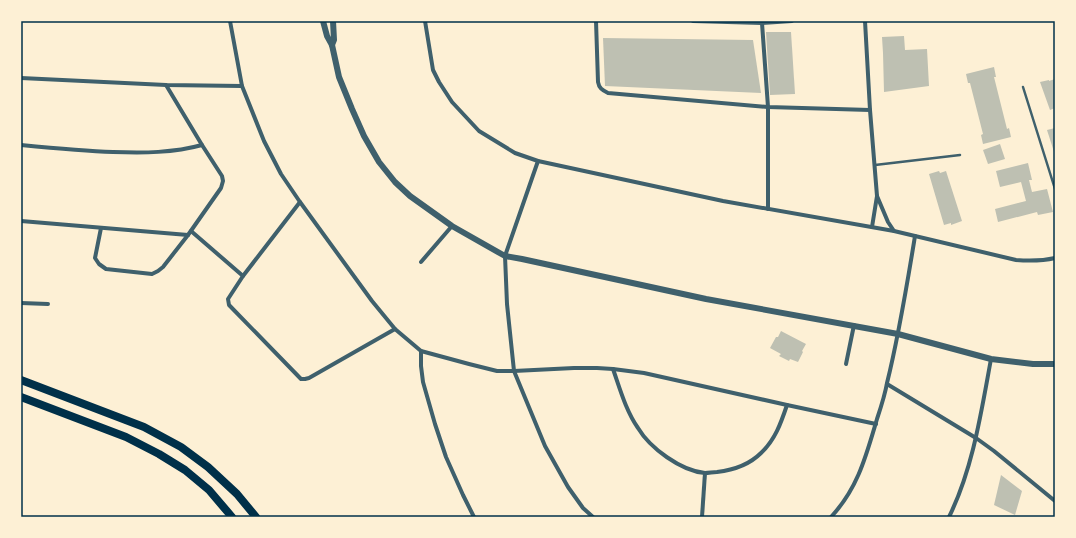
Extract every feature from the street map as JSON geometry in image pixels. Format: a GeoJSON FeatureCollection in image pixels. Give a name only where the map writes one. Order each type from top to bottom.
{"type":"FeatureCollection","features":[{"type":"Feature","properties":{"kind":"highway"},"geometry":{"type":"LineString","coordinates":[[21,380],[144,427],[181,447],[208,466],[237,494],[256,517]]}},
{"type":"Feature","properties":{"kind":"highway"},"geometry":{"type":"LineString","coordinates":[[21,397],[126,437],[159,454],[185,470],[209,490],[232,517]]}},
{"type":"Feature","properties":{"kind":"street"},"geometry":{"type":"LineString","coordinates":[[230,21],[242,86],[264,141],[281,174],[372,301],[395,329],[421,351],[497,371],[574,368],[613,369],[644,373],[876,424]]}},
{"type":"Feature","properties":{"kind":"street"},"geometry":{"type":"LineString","coordinates":[[323,21],[327,36],[332,45],[339,77],[364,136],[379,162],[395,182],[410,196],[452,226],[505,256],[706,299],[898,334],[991,359],[1032,364],[1055,364]]}},
{"type":"Feature","properties":{"kind":"street"},"geometry":{"type":"LineString","coordinates":[[332,45],[334,40],[333,21]]}},
{"type":"Feature","properties":{"kind":"street"},"geometry":{"type":"LineString","coordinates":[[425,21],[433,70],[452,102],[479,131],[516,153],[538,161],[723,201],[894,231],[1016,260],[1029,261],[1055,258]]}},
{"type":"Feature","properties":{"kind":"street"},"geometry":{"type":"LineString","coordinates":[[596,21],[598,82],[599,86],[608,93],[768,107],[870,110]]}},
{"type":"Feature","properties":{"kind":"street"},"geometry":{"type":"LineString","coordinates":[[693,21],[762,23],[792,21]]}},
{"type":"Feature","properties":{"kind":"street"},"geometry":{"type":"LineString","coordinates":[[866,21],[870,110],[877,196],[872,227]]}},
{"type":"Feature","properties":{"kind":"street"},"geometry":{"type":"LineString","coordinates":[[762,23],[768,107],[768,209]]}},
{"type":"Feature","properties":{"kind":"street"},"geometry":{"type":"LineString","coordinates":[[21,78],[166,85],[242,86]]}},
{"type":"Feature","properties":{"kind":"street"},"geometry":{"type":"LineString","coordinates":[[100,228],[95,258],[99,264],[106,269],[152,274],[163,267],[191,231],[221,188],[223,182],[222,176],[166,85]]}},
{"type":"Feature","properties":{"kind":"street"},"geometry":{"type":"LineString","coordinates":[[21,146],[136,153],[172,151],[202,145]]}},
{"type":"Feature","properties":{"kind":"street"},"geometry":{"type":"LineString","coordinates":[[538,161],[505,256],[507,304],[514,371],[545,446],[568,487],[583,508],[592,517]]}},
{"type":"Feature","properties":{"kind":"street"},"geometry":{"type":"LineString","coordinates":[[877,196],[888,222],[894,231]]}},
{"type":"Feature","properties":{"kind":"street"},"geometry":{"type":"LineString","coordinates":[[300,202],[243,276],[228,299],[228,305],[301,379],[304,380],[395,329]]}},
{"type":"Feature","properties":{"kind":"street"},"geometry":{"type":"LineString","coordinates":[[21,221],[188,235]]}},
{"type":"Feature","properties":{"kind":"street"},"geometry":{"type":"LineString","coordinates":[[421,262],[452,226]]}},
{"type":"Feature","properties":{"kind":"street"},"geometry":{"type":"LineString","coordinates":[[191,231],[243,276]]}},
{"type":"Feature","properties":{"kind":"street"},"geometry":{"type":"LineString","coordinates":[[831,517],[846,498],[861,469],[876,424],[898,334],[915,236]]}},
{"type":"Feature","properties":{"kind":"street"},"geometry":{"type":"LineString","coordinates":[[21,303],[48,304]]}},
{"type":"Feature","properties":{"kind":"street"},"geometry":{"type":"LineString","coordinates":[[846,364],[854,326]]}},
{"type":"Feature","properties":{"kind":"street"},"geometry":{"type":"LineString","coordinates":[[421,351],[423,382],[435,424],[446,457],[474,517]]}},
{"type":"Feature","properties":{"kind":"street"},"geometry":{"type":"LineString","coordinates":[[950,517],[960,493],[976,438],[991,359]]}},
{"type":"Feature","properties":{"kind":"street"},"geometry":{"type":"LineString","coordinates":[[613,369],[628,410],[637,428],[643,435],[655,448],[670,459],[692,470],[705,473],[726,471],[745,466],[753,461],[762,452],[778,430],[787,405]]}},
{"type":"Feature","properties":{"kind":"street"},"geometry":{"type":"LineString","coordinates":[[887,384],[976,438],[1004,458],[1055,501]]}},
{"type":"Feature","properties":{"kind":"street"},"geometry":{"type":"LineString","coordinates":[[702,517],[705,473]]}},
{"type":"Feature","properties":{"kind":"lane"},"geometry":{"type":"LineString","coordinates":[[1023,87],[1055,189]]}},
{"type":"Feature","properties":{"kind":"lane"},"geometry":{"type":"LineString","coordinates":[[875,165],[960,155]]}},
{"type":"Feature","properties":{"kind":"building"},"geometry":{"type":"Polygon","coordinates":[[[766,32],[791,32],[795,94],[770,95],[766,32]]]}},
{"type":"Feature","properties":{"kind":"building"},"geometry":{"type":"Polygon","coordinates":[[[904,36],[905,50],[927,49],[929,86],[884,92],[882,37],[904,36]]]}},
{"type":"Feature","properties":{"kind":"building"},"geometry":{"type":"Polygon","coordinates":[[[603,38],[753,40],[761,93],[605,86],[603,38]]]}},
{"type":"Feature","properties":{"kind":"building"},"geometry":{"type":"Polygon","coordinates":[[[994,67],[996,77],[994,77],[1007,129],[1009,128],[1011,137],[983,144],[981,135],[983,134],[970,83],[968,83],[966,74],[994,67]]]}},
{"type":"Feature","properties":{"kind":"building"},"geometry":{"type":"Polygon","coordinates":[[[1055,79],[1055,108],[1050,110],[1040,82],[1055,79]]]}},
{"type":"Feature","properties":{"kind":"building"},"geometry":{"type":"Polygon","coordinates":[[[1055,128],[1055,155],[1047,130],[1055,128]]]}},
{"type":"Feature","properties":{"kind":"building"},"geometry":{"type":"Polygon","coordinates":[[[1000,144],[1005,159],[988,164],[983,150],[1000,144]]]}},
{"type":"Feature","properties":{"kind":"building"},"geometry":{"type":"Polygon","coordinates":[[[1028,163],[1032,180],[1029,180],[1032,192],[1047,189],[1053,212],[1038,215],[1037,212],[998,222],[995,209],[1026,201],[1021,182],[1000,187],[996,171],[1028,163]]]}},
{"type":"Feature","properties":{"kind":"building"},"geometry":{"type":"Polygon","coordinates":[[[939,171],[940,173],[946,171],[962,221],[951,225],[951,223],[944,225],[929,174],[939,171]]]}},
{"type":"Feature","properties":{"kind":"building"},"geometry":{"type":"Polygon","coordinates":[[[781,331],[806,344],[798,362],[790,359],[789,361],[779,356],[781,354],[770,348],[781,331]]]}},
{"type":"Feature","properties":{"kind":"building"},"geometry":{"type":"Polygon","coordinates":[[[1001,475],[1022,491],[1015,515],[994,505],[1001,475]]]}}]}
